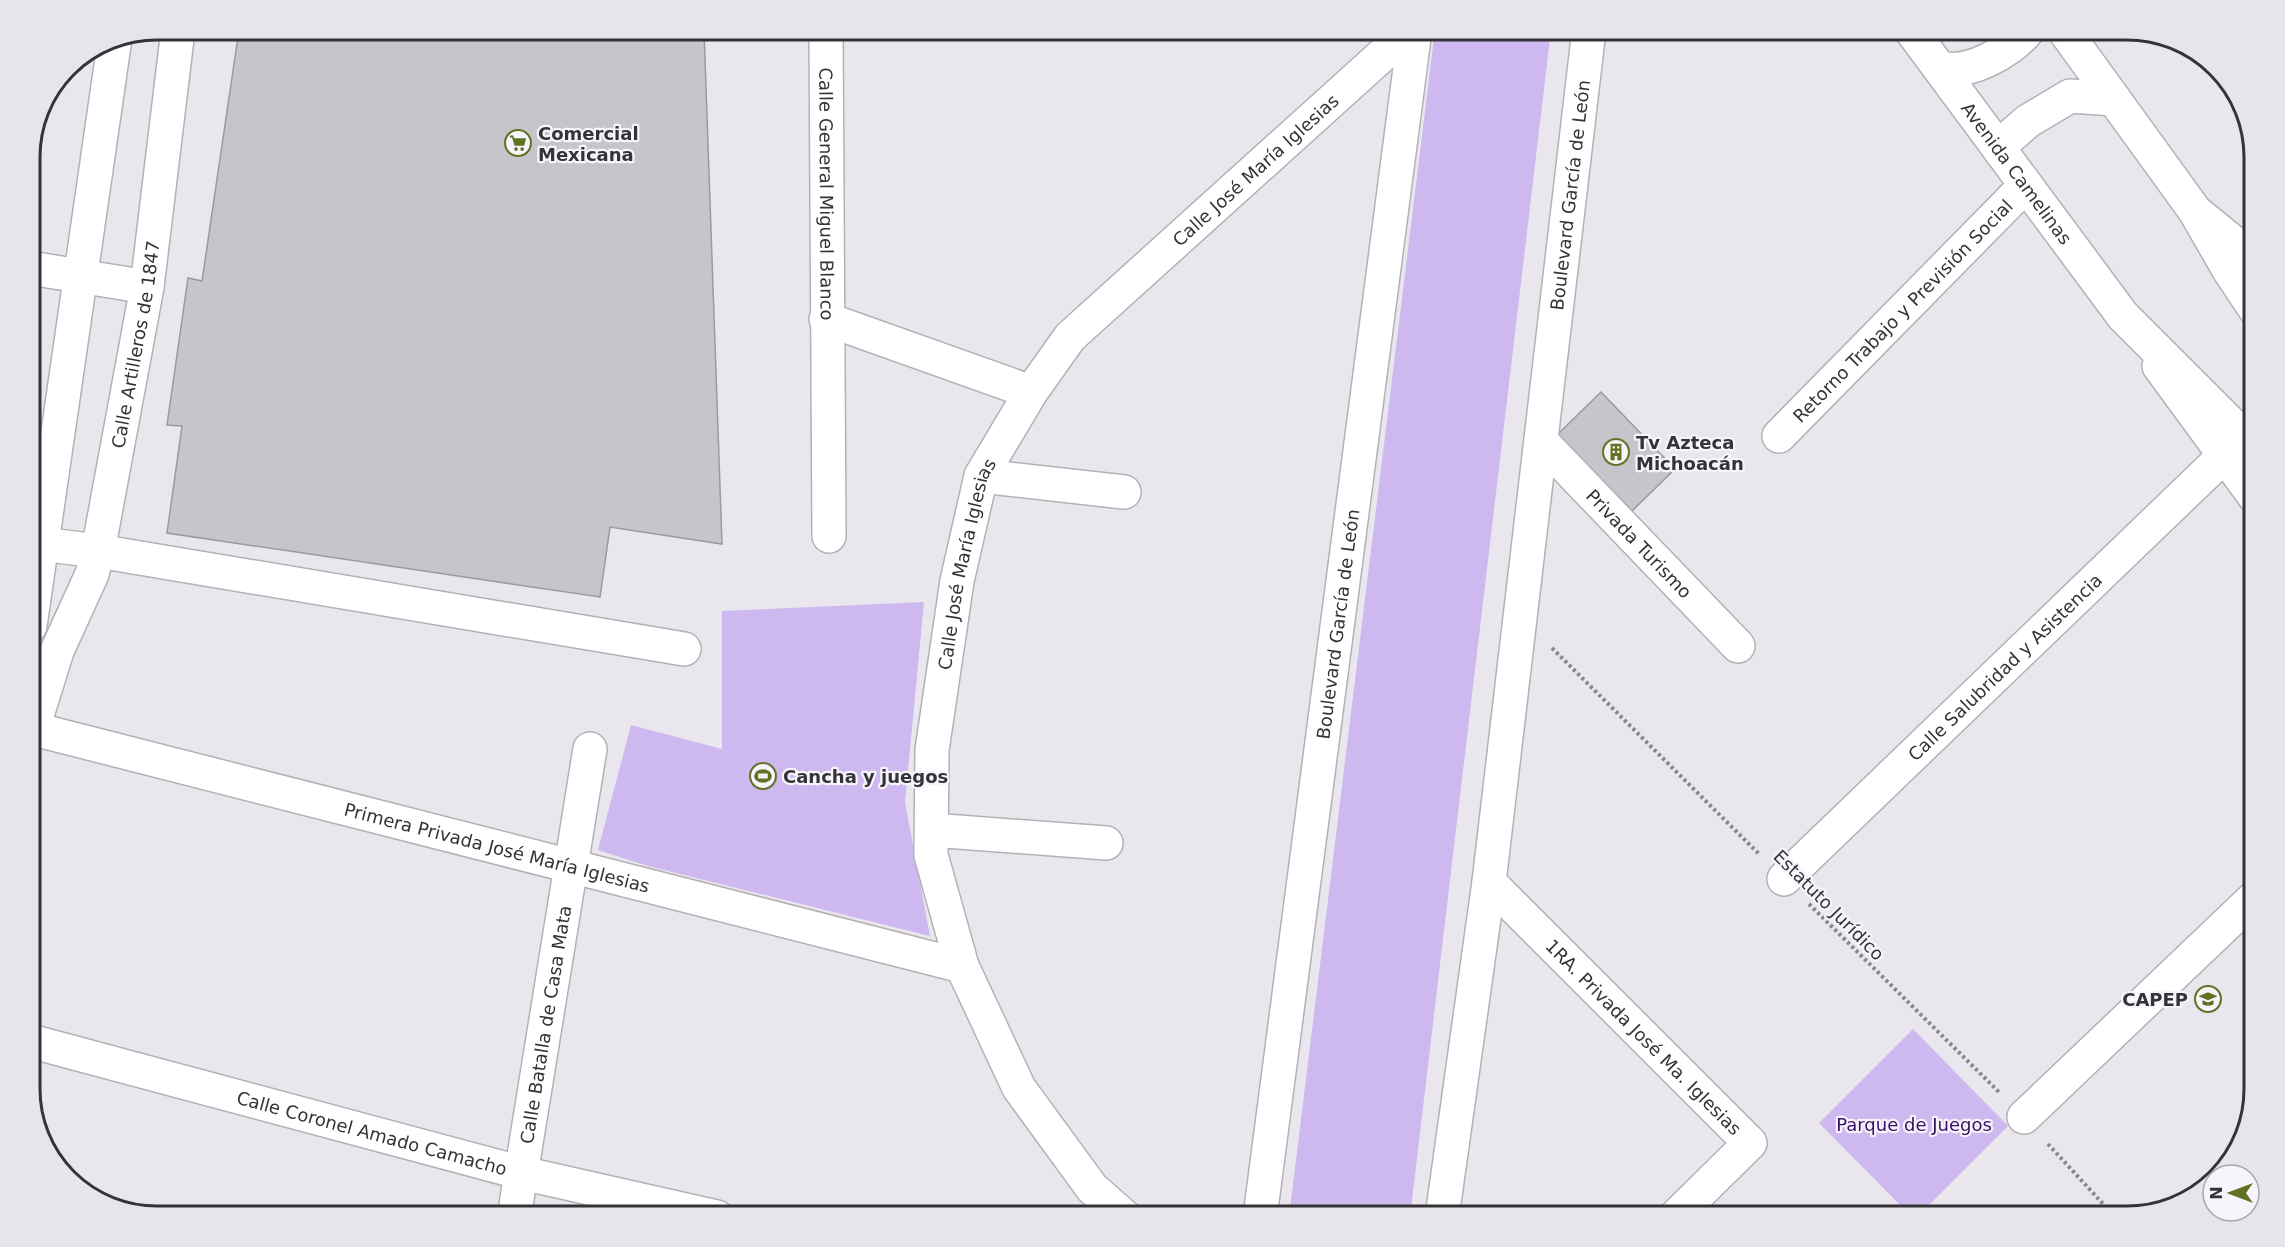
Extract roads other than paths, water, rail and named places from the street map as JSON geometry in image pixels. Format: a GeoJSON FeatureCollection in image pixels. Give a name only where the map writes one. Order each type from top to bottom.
{"type":"FeatureCollection","features":[{"type":"Feature","properties":{"kind":"main road","name":"Calle José María Iglesias"},"geometry":{"type":"LineString","coordinates":[[1112,1206],[1092,1188],[1019,1088],[962,966],[931,855],[932,750],[957,581],[981,476],[1031,392],[1070,337],[1399,40]]}},
{"type":"Feature","properties":{"kind":"main road","name":"Boulevard García de León"},"geometry":{"type":"LineString","coordinates":[[1261,1206],[1414,40]]}},
{"type":"Feature","properties":{"kind":"main road","name":"Boulevard García de León"},"geometry":{"type":"LineString","coordinates":[[1444,1206],[1489,882],[1588,40]]}},
{"type":"Feature","properties":{"kind":"main road","name":"Avenida Camelinas"},"geometry":{"type":"LineString","coordinates":[[1919,40],[2122,316],[2240,452]]}},
{"type":"Feature","properties":{"kind":"main road"},"geometry":{"type":"LineString","coordinates":[[1939,67],[1949,71],[1977,64],[2020,40]]}},
{"type":"Feature","properties":{"kind":"main road"},"geometry":{"type":"LineString","coordinates":[[2071,40],[2195,210],[2244,291]]}},
{"type":"Feature","properties":{"kind":"main road","name":"Calle Artilleros de 1847"},"geometry":{"type":"LineString","coordinates":[[41,669],[44,649],[92,574],[98,551],[147,287],[177,41]]}},
{"type":"Feature","properties":{"kind":"main road","name":"Calle General Miguel Blanco"},"geometry":{"type":"LineString","coordinates":[[826,41],[826,319],[1031,392]]}},
{"type":"Feature","properties":{"kind":"main road"},"geometry":{"type":"LineString","coordinates":[[113,49],[41,543],[684,649]]}},
{"type":"Feature","properties":{"kind":"main road"},"geometry":{"type":"LineString","coordinates":[[2001,152],[2004,142],[2028,121],[2070,96],[2114,99]]}},
{"type":"Feature","properties":{"kind":"main road","name":"Retorno Trabajo y Previsión Social"},"geometry":{"type":"LineString","coordinates":[[1779,436],[2026,185]]}},
{"type":"Feature","properties":{"kind":"main road"},"geometry":{"type":"LineString","coordinates":[[2195,210],[2244,251]]}},
{"type":"Feature","properties":{"kind":"main road"},"geometry":{"type":"LineString","coordinates":[[41,270],[147,287]]}},
{"type":"Feature","properties":{"kind":"main road"},"geometry":{"type":"LineString","coordinates":[[826,319],[829,536]]}},
{"type":"Feature","properties":{"kind":"main road","name":"Privada Turismo"},"geometry":{"type":"LineString","coordinates":[[1540,441],[1738,646]]}},
{"type":"Feature","properties":{"kind":"main road","name":"Calle Salubridad y Asistencia"},"geometry":{"type":"LineString","coordinates":[[1784,879],[2240,452]]}},
{"type":"Feature","properties":{"kind":"main road"},"geometry":{"type":"LineString","coordinates":[[981,476],[1124,492]]}},
{"type":"Feature","properties":{"kind":"main road","name":"Primera Privada José María Iglesias"},"geometry":{"type":"LineString","coordinates":[[41,730],[962,966]]}},
{"type":"Feature","properties":{"kind":"main road","name":"Calle Batalla de Casa Mata"},"geometry":{"type":"LineString","coordinates":[[516,1206],[590,749]]}},
{"type":"Feature","properties":{"kind":"main road"},"geometry":{"type":"LineString","coordinates":[[932,830],[1106,843]]}},
{"type":"Feature","properties":{"kind":"main road","name":"1RA. Privada José Ma. Iglesias"},"geometry":{"type":"LineString","coordinates":[[1489,882],[1750,1143],[1686,1206]]}},
{"type":"Feature","properties":{"kind":"main road"},"geometry":{"type":"LineString","coordinates":[[2024,1117],[2244,907]]}},
{"type":"Feature","properties":{"kind":"main road","name":"Calle Coronel Amado Camacho"},"geometry":{"type":"LineString","coordinates":[[41,1044],[522,1173],[668,1206]]}},
{"type":"Feature","properties":{"kind":"place","name":"Comercial Mexicana"},"geometry":{"type":"Point","coordinates":[518,143]}},
{"type":"Feature","properties":{"kind":"place","name":"Tv Azteca Michoacán"},"geometry":{"type":"Point","coordinates":[1616,452]}},
{"type":"Feature","properties":{"kind":"place","name":"Cancha y juegos"},"geometry":{"type":"Point","coordinates":[763,776]}},
{"type":"Feature","properties":{"kind":"place","name":"CAPEP"},"geometry":{"type":"Point","coordinates":[2208,999]}},
{"type":"Feature","properties":{"kind":"park label","name":"Parque de Juegos"},"geometry":{"type":"Point","coordinates":[1914,1124]}}]}
